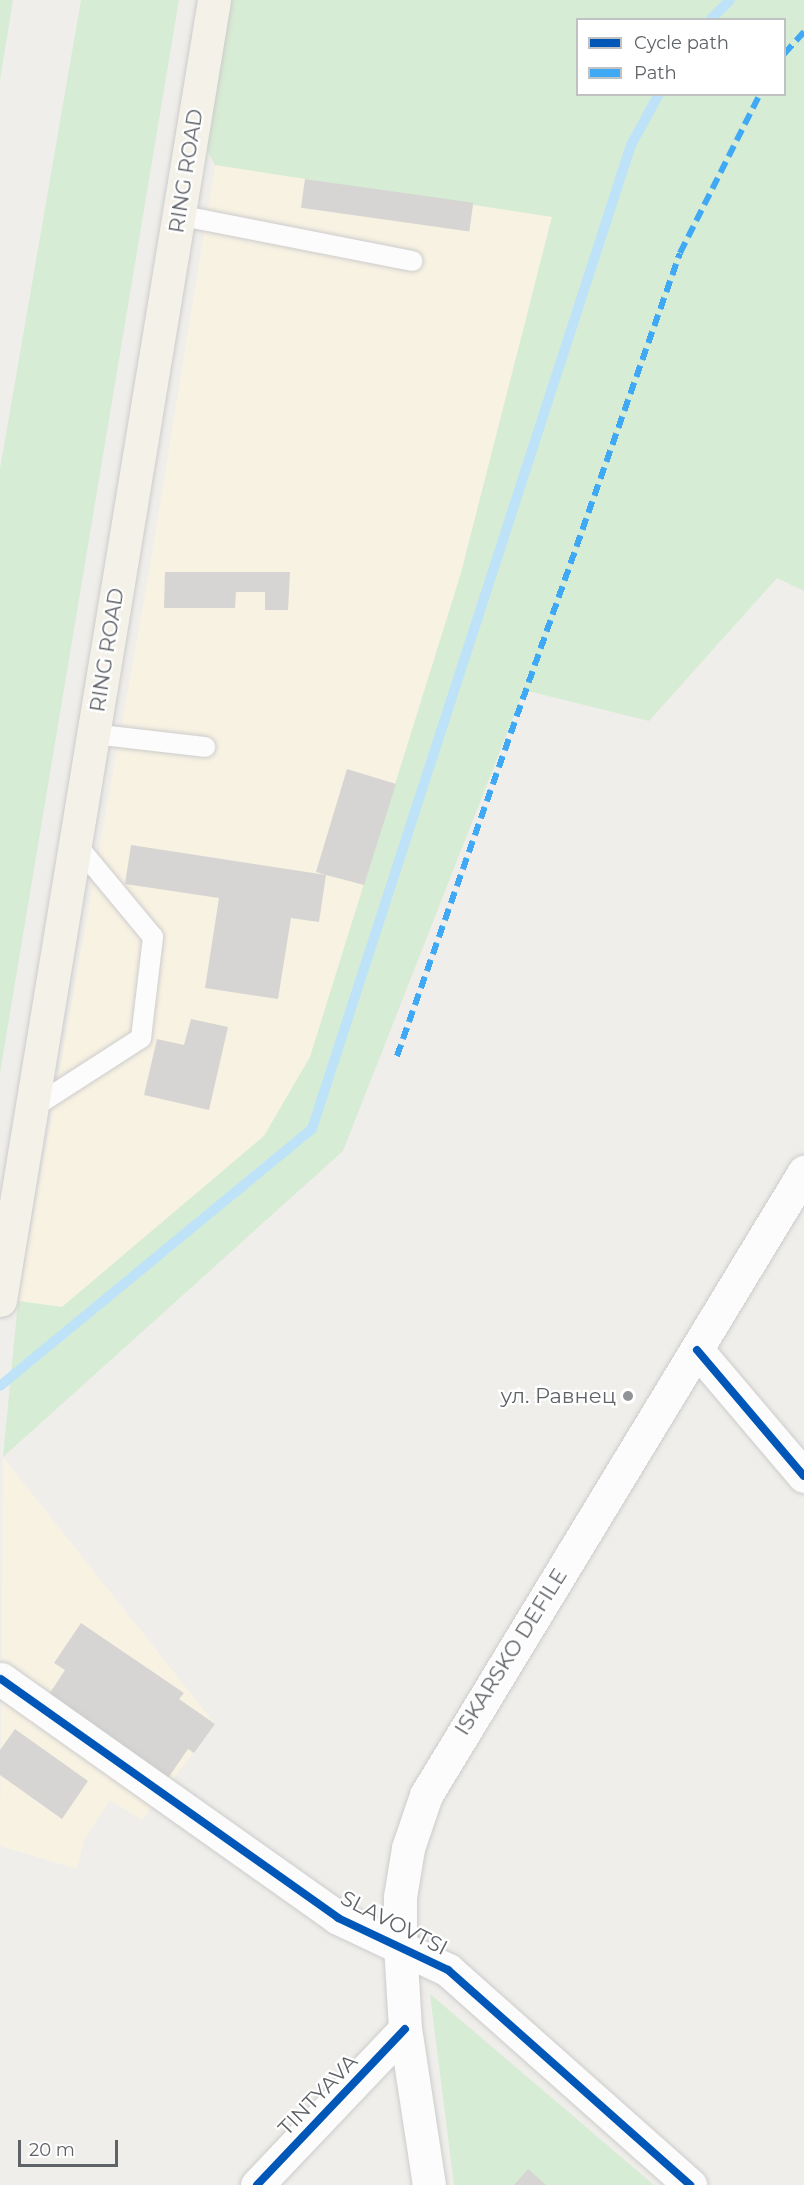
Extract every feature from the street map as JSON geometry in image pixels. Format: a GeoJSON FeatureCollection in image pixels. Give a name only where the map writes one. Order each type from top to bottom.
{"type":"FeatureCollection","features":[{"type":"Feature","properties":{"kind":"main road","name":"RING ROAD"},"geometry":{"type":"LineString","coordinates":[[0,1300],[214,0]]}},
{"type":"Feature","properties":{"kind":"street","name":"ISKARSKO DEFILE"},"geometry":{"type":"LineString","coordinates":[[429,2185],[405,2029],[400,1946],[400,1897],[408,1848],[426,1795],[804,1172]]}},
{"type":"Feature","properties":{"kind":"street"},"geometry":{"type":"LineString","coordinates":[[697,1350],[804,1476]]}},
{"type":"Feature","properties":{"kind":"street","name":"SLAVOVTSI"},"geometry":{"type":"LineString","coordinates":[[1,1679],[338,1918],[448,1970],[690,2185]]}},
{"type":"Feature","properties":{"kind":"street","name":"TINTYAVA"},"geometry":{"type":"LineString","coordinates":[[257,2185],[405,2029]]}},
{"type":"Feature","properties":{"kind":"lane"},"geometry":{"type":"LineString","coordinates":[[178,214],[413,261]]}},
{"type":"Feature","properties":{"kind":"lane"},"geometry":{"type":"LineString","coordinates":[[93,734],[205,747]]}},
{"type":"Feature","properties":{"kind":"lane"},"geometry":{"type":"LineString","coordinates":[[31,1109],[141,1038],[153,937],[75,843]]}},
{"type":"Feature","properties":{"kind":"shaded area"},"geometry":{"type":"Polygon","coordinates":[[[215,165],[552,216],[461,573],[310,1057],[264,1136],[62,1307],[18,1301],[149,572],[215,165]]]}},
{"type":"Feature","properties":{"kind":"shaded area"},"geometry":{"type":"Polygon","coordinates":[[[3,1457],[215,1724],[142,1820],[110,1800],[84,1840],[77,1869],[0,1846],[3,1457]]]}},
{"type":"Feature","properties":{"kind":"green space"},"geometry":{"type":"Polygon","coordinates":[[[0,0],[13,0],[0,80],[0,0]]]}},
{"type":"Feature","properties":{"kind":"green space"},"geometry":{"type":"Polygon","coordinates":[[[81,0],[179,0],[0,1073],[0,469],[81,0]]]}},
{"type":"Feature","properties":{"kind":"green space"},"geometry":{"type":"Polygon","coordinates":[[[226,0],[804,0],[804,591],[777,578],[649,721],[524,690],[343,1151],[3,1457],[18,1301],[62,1307],[264,1136],[310,1057],[461,573],[552,217],[215,165],[202,141],[226,0]]]}},
{"type":"Feature","properties":{"kind":"green space"},"geometry":{"type":"Polygon","coordinates":[[[430,1994],[654,2185],[454,2185],[430,1994]]]}},
{"type":"Feature","properties":{"kind":"building"},"geometry":{"type":"Polygon","coordinates":[[[305,179],[473,203],[469,231],[301,208],[305,179]]]}},
{"type":"Feature","properties":{"kind":"building"},"geometry":{"type":"Polygon","coordinates":[[[165,572],[290,572],[288,610],[265,610],[265,592],[236,592],[235,608],[164,608],[165,572]]]}},
{"type":"Feature","properties":{"kind":"building"},"geometry":{"type":"Polygon","coordinates":[[[347,769],[396,784],[364,885],[316,872],[347,769]]]}},
{"type":"Feature","properties":{"kind":"building"},"geometry":{"type":"Polygon","coordinates":[[[131,845],[326,875],[319,922],[291,918],[278,999],[205,988],[219,898],[125,884],[131,845]]]}},
{"type":"Feature","properties":{"kind":"building"},"geometry":{"type":"Polygon","coordinates":[[[191,1019],[228,1027],[209,1110],[144,1095],[157,1039],[184,1045],[191,1019]]]}},
{"type":"Feature","properties":{"kind":"building"},"geometry":{"type":"Polygon","coordinates":[[[81,1623],[184,1693],[179,1699],[215,1724],[194,1753],[188,1749],[166,1781],[46,1699],[65,1670],[54,1663],[81,1623]]]}},
{"type":"Feature","properties":{"kind":"building"},"geometry":{"type":"Polygon","coordinates":[[[15,1729],[88,1781],[62,1819],[0,1775],[0,1750],[15,1729]]]}},
{"type":"Feature","properties":{"kind":"building"},"geometry":{"type":"Polygon","coordinates":[[[528,2169],[546,2185],[514,2185],[528,2169]]]}},
{"type":"Feature","properties":{"kind":"waterway"},"geometry":{"type":"LineString","coordinates":[[712,18],[730,0]]}},
{"type":"Feature","properties":{"kind":"waterway"},"geometry":{"type":"LineString","coordinates":[[0,1386],[312,1129],[631,145],[658,96]]}},
{"type":"Feature","properties":{"kind":"marked path"},"geometry":{"type":"LineString","coordinates":[[786,52],[804,32]]}},
{"type":"Feature","properties":{"kind":"marked path"},"geometry":{"type":"LineString","coordinates":[[397,1056],[680,253],[759,96]]}},
{"type":"Feature","properties":{"kind":"cycle path"},"geometry":{"type":"LineString","coordinates":[[697,1350],[804,1476]]}},
{"type":"Feature","properties":{"kind":"cycle path"},"geometry":{"type":"LineString","coordinates":[[1,1679],[338,1918],[448,1970],[690,2185]]}},
{"type":"Feature","properties":{"kind":"cycle path"},"geometry":{"type":"LineString","coordinates":[[257,2185],[405,2029]]}},
{"type":"Feature","properties":{"kind":"place","name":"ул. Равнец"},"geometry":{"type":"Point","coordinates":[628,1396]}}]}
